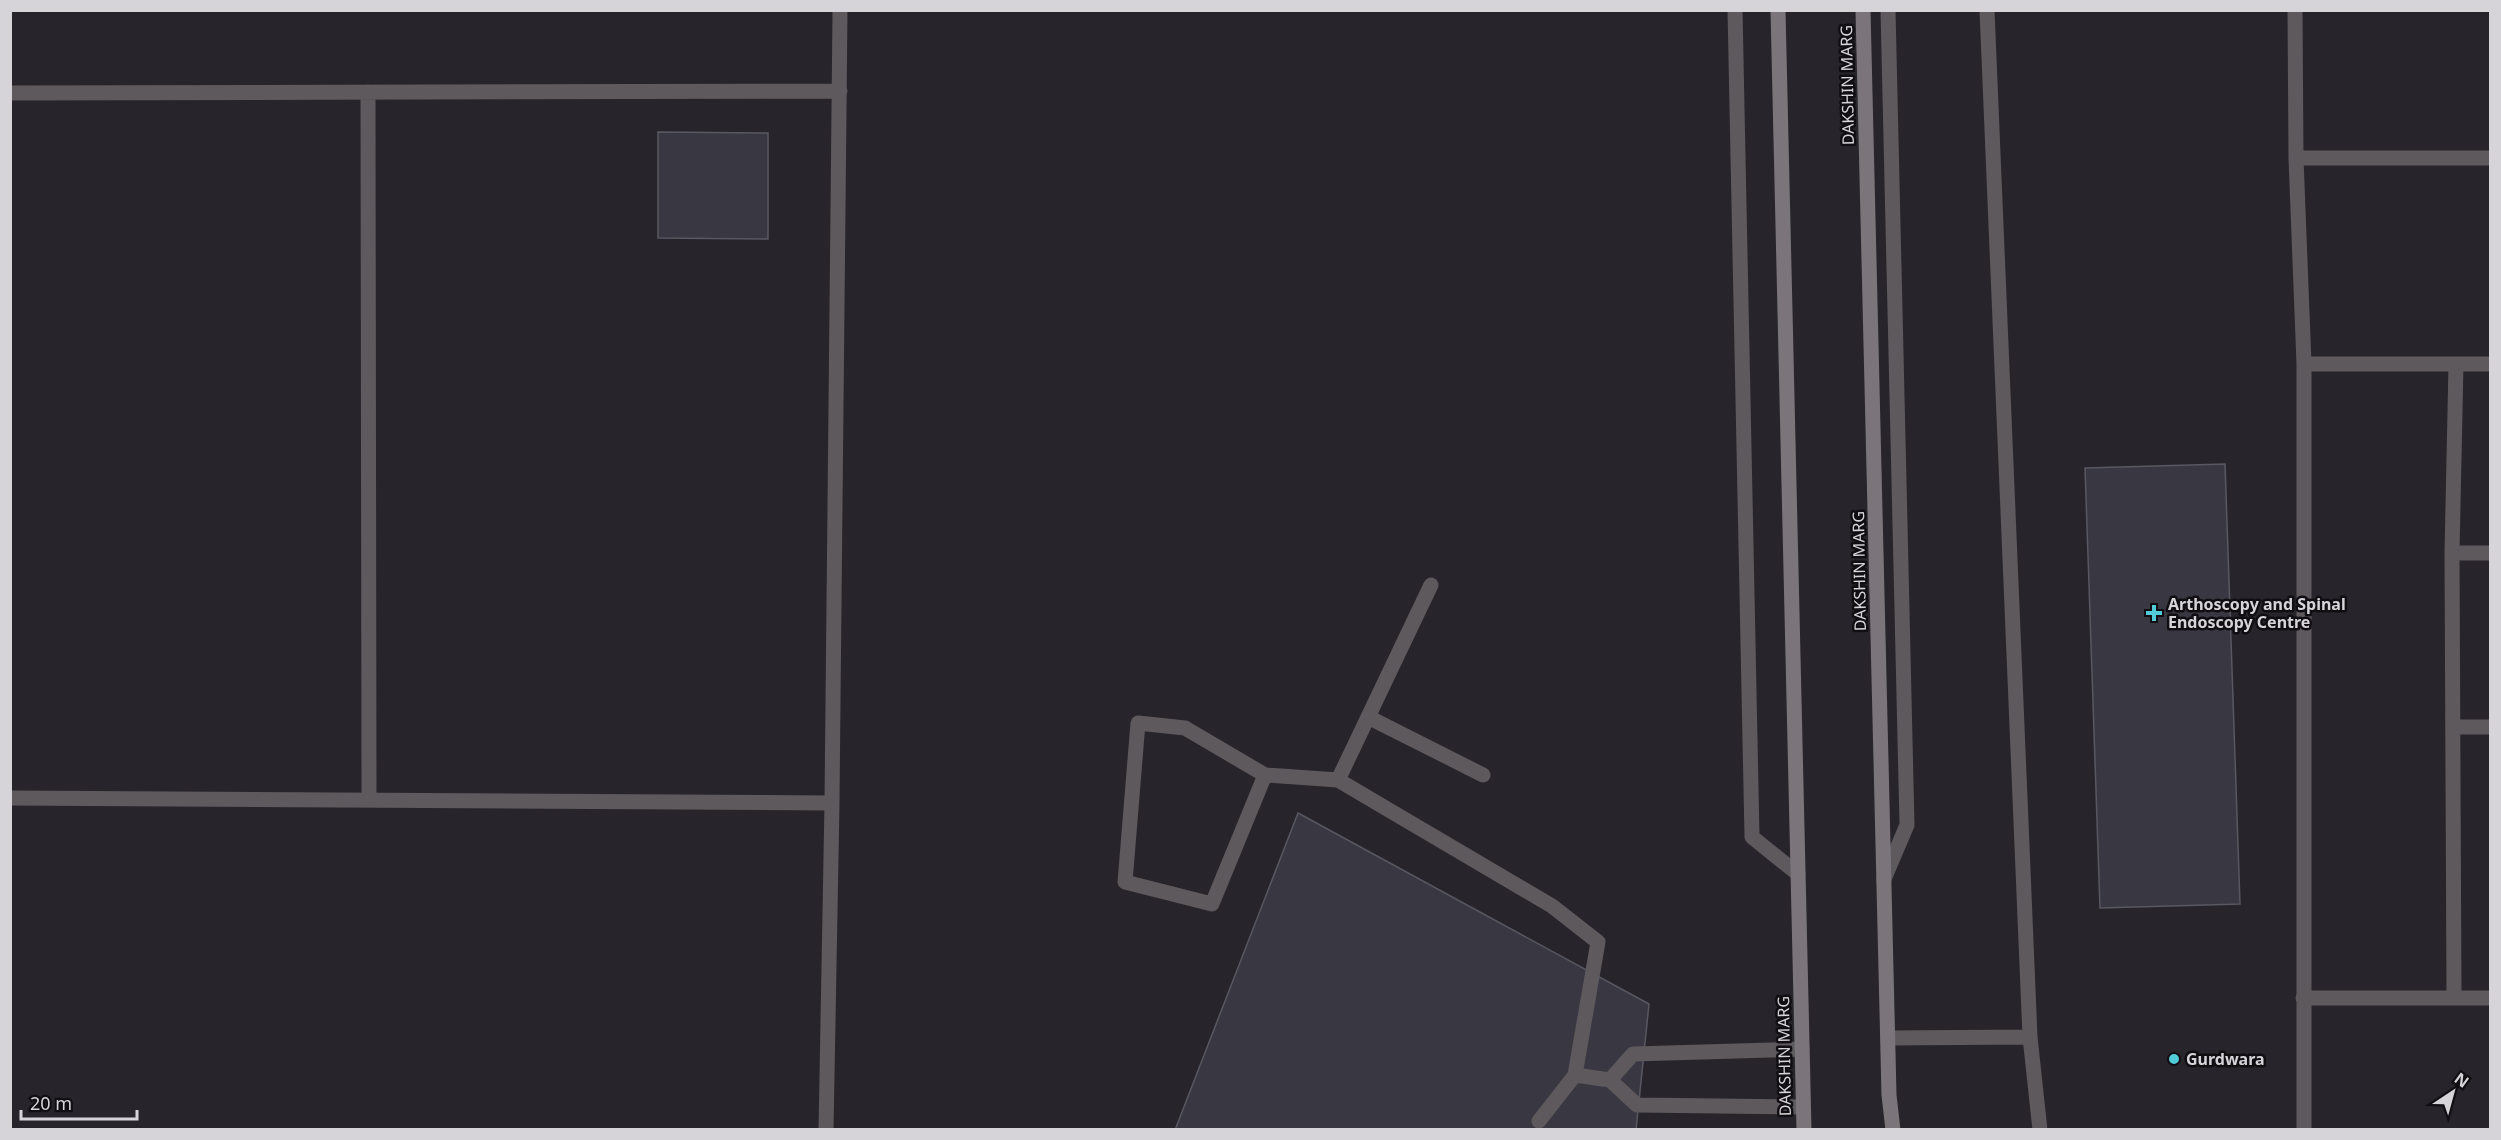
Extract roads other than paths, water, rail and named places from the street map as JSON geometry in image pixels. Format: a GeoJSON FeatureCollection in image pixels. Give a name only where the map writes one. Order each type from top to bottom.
{"type":"FeatureCollection","features":[{"type":"Feature","properties":{"kind":"main road","name":"DAKSHIN MARG"},"geometry":{"type":"LineString","coordinates":[[1778,10],[1804,1130]]}},
{"type":"Feature","properties":{"kind":"main road","name":"DAKSHIN MARG"},"geometry":{"type":"LineString","coordinates":[[1863,10],[1889,1095],[1893,1130]]}},
{"type":"Feature","properties":{"kind":"street"},"geometry":{"type":"LineString","coordinates":[[825,1130],[832,803],[840,10]]}},
{"type":"Feature","properties":{"kind":"street"},"geometry":{"type":"LineString","coordinates":[[1735,10],[1752,837],[1798,874]]}},
{"type":"Feature","properties":{"kind":"street"},"geometry":{"type":"LineString","coordinates":[[1884,879],[1907,825],[1888,10]]}},
{"type":"Feature","properties":{"kind":"street"},"geometry":{"type":"LineString","coordinates":[[1988,10],[2030,1037],[2040,1130]]}},
{"type":"Feature","properties":{"kind":"street"},"geometry":{"type":"LineString","coordinates":[[2295,10],[2296,158],[2304,364],[2304,1130]]}},
{"type":"Feature","properties":{"kind":"street"},"geometry":{"type":"LineString","coordinates":[[10,93],[840,91]]}},
{"type":"Feature","properties":{"kind":"street"},"geometry":{"type":"LineString","coordinates":[[368,92],[369,800]]}},
{"type":"Feature","properties":{"kind":"street"},"geometry":{"type":"LineString","coordinates":[[2296,158],[2490,158]]}},
{"type":"Feature","properties":{"kind":"street"},"geometry":{"type":"LineString","coordinates":[[2304,364],[2490,364]]}},
{"type":"Feature","properties":{"kind":"street"},"geometry":{"type":"LineString","coordinates":[[2454,998],[2452,553],[2456,364]]}},
{"type":"Feature","properties":{"kind":"street"},"geometry":{"type":"LineString","coordinates":[[2452,553],[2490,553]]}},
{"type":"Feature","properties":{"kind":"street"},"geometry":{"type":"LineString","coordinates":[[1338,780],[1431,585]]}},
{"type":"Feature","properties":{"kind":"street"},"geometry":{"type":"LineString","coordinates":[[1368,717],[1483,775]]}},
{"type":"Feature","properties":{"kind":"street"},"geometry":{"type":"LineString","coordinates":[[1265,775],[1212,904],[1125,882],[1138,723],[1185,728],[1265,775],[1338,780],[1552,906],[1598,942],[1575,1074],[1539,1121]]}},
{"type":"Feature","properties":{"kind":"street"},"geometry":{"type":"LineString","coordinates":[[2454,727],[2490,727]]}},
{"type":"Feature","properties":{"kind":"street"},"geometry":{"type":"LineString","coordinates":[[10,798],[832,803]]}},
{"type":"Feature","properties":{"kind":"street"},"geometry":{"type":"LineString","coordinates":[[2303,998],[2490,998]]}},
{"type":"Feature","properties":{"kind":"street"},"geometry":{"type":"LineString","coordinates":[[1888,1038],[2030,1037]]}},
{"type":"Feature","properties":{"kind":"street"},"geometry":{"type":"LineString","coordinates":[[1610,1080],[1633,1054],[1802,1048]]}},
{"type":"Feature","properties":{"kind":"street"},"geometry":{"type":"LineString","coordinates":[[1575,1074],[1610,1080],[1636,1105],[1803,1107]]}},
{"type":"Feature","properties":{"kind":"place","name":"Arthoscopy and Spinal Endoscopy Centre"},"geometry":{"type":"Point","coordinates":[2154,613]}},
{"type":"Feature","properties":{"kind":"place","name":"Gurdwara"},"geometry":{"type":"Point","coordinates":[2174,1059]}}]}
